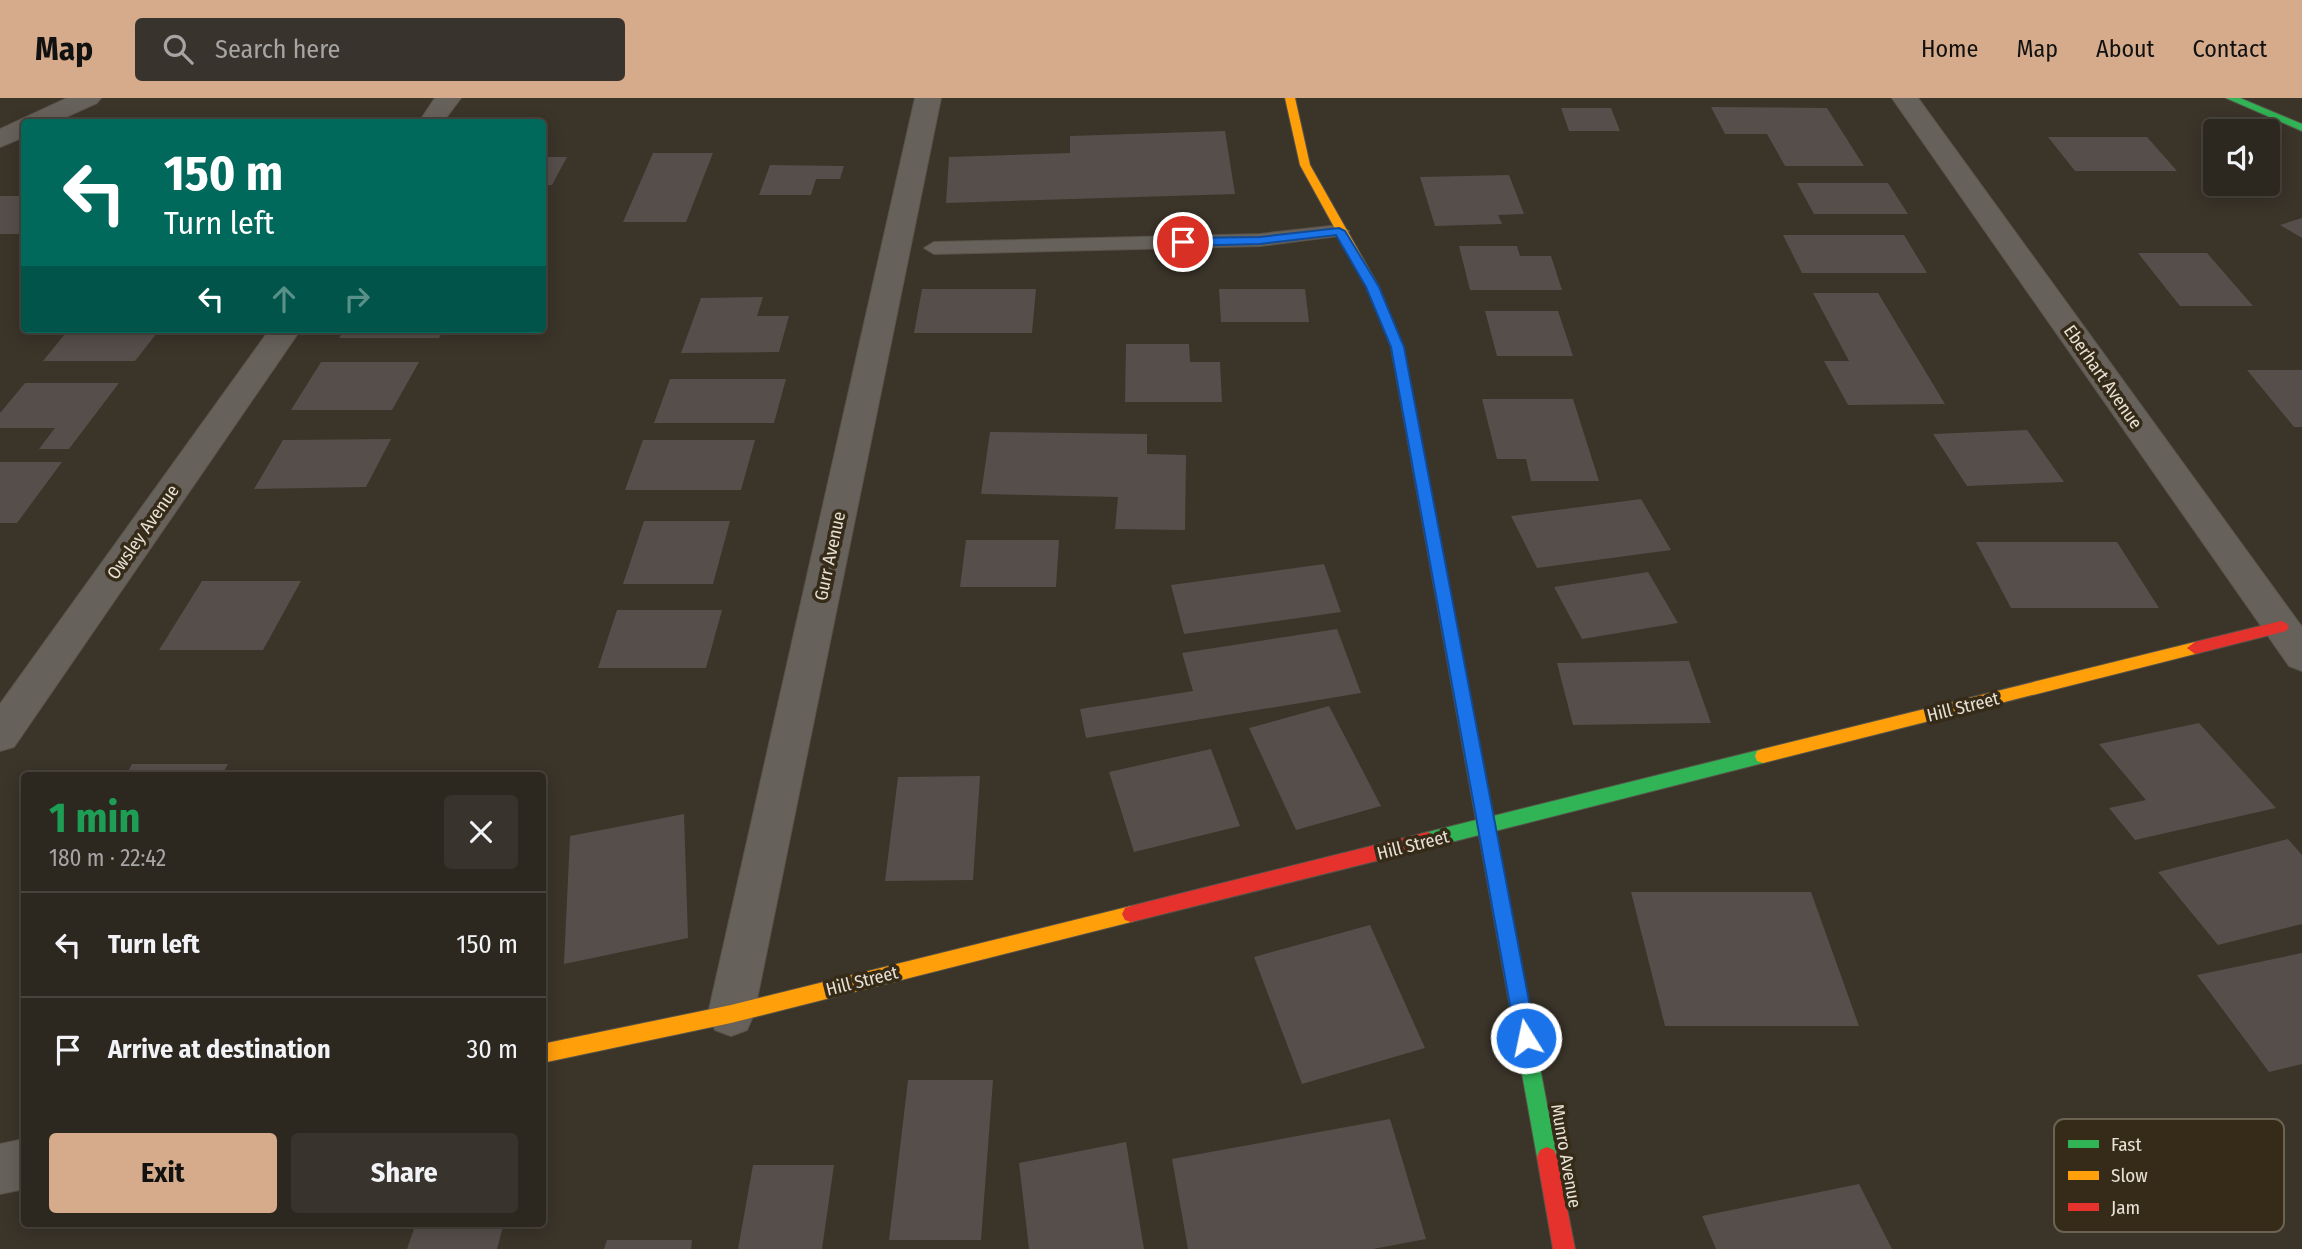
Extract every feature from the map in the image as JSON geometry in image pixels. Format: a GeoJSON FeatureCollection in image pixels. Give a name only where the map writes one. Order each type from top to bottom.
{"type":"FeatureCollection","features":[{"type":"Feature","properties":{"kind":"street"},"geometry":{"type":"LineString","coordinates":[[42,119],[88,98]]}},
{"type":"Feature","properties":{"kind":"street"},"geometry":{"type":"LineString","coordinates":[[433,119],[448,98]]}},
{"type":"Feature","properties":{"kind":"street","name":"Gurr Avenue"},"geometry":{"type":"LineString","coordinates":[[731,1014],[928,98]]}},
{"type":"Feature","properties":{"kind":"street","name":"Munro Avenue"},"geometry":{"type":"LineString","coordinates":[[1290,98],[1305,166],[1339,231],[1373,287],[1398,347],[1564,1249]]}},
{"type":"Feature","properties":{"kind":"street","name":"Eberhart Avenue"},"geometry":{"type":"LineString","coordinates":[[1905,98],[2302,656]]}},
{"type":"Feature","properties":{"kind":"street"},"geometry":{"type":"LineString","coordinates":[[2231,98],[2302,128]]}},
{"type":"Feature","properties":{"kind":"street"},"geometry":{"type":"LineString","coordinates":[[0,139],[21,128]]}},
{"type":"Feature","properties":{"kind":"street","name":"Owsley Avenue"},"geometry":{"type":"LineString","coordinates":[[0,735],[283,333]]}},
{"type":"Feature","properties":{"kind":"street","name":"Hill Street"},"geometry":{"type":"LineString","coordinates":[[546,1053],[731,1014],[2281,627]]}},
{"type":"Feature","properties":{"kind":"street"},"geometry":{"type":"LineString","coordinates":[[0,1169],[21,1165]]}},
{"type":"Feature","properties":{"kind":"lane"},"geometry":{"type":"LineString","coordinates":[[934,248],[1260,240],[1339,231]]}},
{"type":"Feature","properties":{"kind":"building"},"geometry":{"type":"Polygon","coordinates":[[[1711,107],[1827,108],[1864,166],[1785,166],[1767,134],[1725,134],[1711,107]]]}},
{"type":"Feature","properties":{"kind":"building"},"geometry":{"type":"Polygon","coordinates":[[[1561,108],[1611,108],[1620,131],[1569,131],[1561,108]]]}},
{"type":"Feature","properties":{"kind":"building"},"geometry":{"type":"Polygon","coordinates":[[[1225,131],[1235,194],[946,203],[949,157],[1070,153],[1070,136],[1225,131]]]}},
{"type":"Feature","properties":{"kind":"building"},"geometry":{"type":"Polygon","coordinates":[[[2048,137],[2147,137],[2177,171],[2075,171],[2048,137]]]}},
{"type":"Feature","properties":{"kind":"building"},"geometry":{"type":"Polygon","coordinates":[[[653,153],[713,153],[686,222],[623,222],[653,153]]]}},
{"type":"Feature","properties":{"kind":"building"},"geometry":{"type":"Polygon","coordinates":[[[546,157],[567,157],[552,185],[546,185],[546,157]]]}},
{"type":"Feature","properties":{"kind":"building"},"geometry":{"type":"Polygon","coordinates":[[[770,165],[844,166],[840,179],[816,179],[811,195],[759,195],[770,165]]]}},
{"type":"Feature","properties":{"kind":"building"},"geometry":{"type":"Polygon","coordinates":[[[1509,175],[1524,214],[1498,215],[1502,224],[1435,226],[1420,177],[1509,175]]]}},
{"type":"Feature","properties":{"kind":"building"},"geometry":{"type":"Polygon","coordinates":[[[1797,183],[1888,183],[1908,214],[1814,214],[1797,183]]]}},
{"type":"Feature","properties":{"kind":"building"},"geometry":{"type":"Polygon","coordinates":[[[0,196],[21,196],[21,234],[0,234],[0,196]]]}},
{"type":"Feature","properties":{"kind":"building"},"geometry":{"type":"Polygon","coordinates":[[[2302,218],[2302,238],[2280,225],[2302,218]]]}},
{"type":"Feature","properties":{"kind":"building"},"geometry":{"type":"Polygon","coordinates":[[[1783,235],[1904,235],[1927,273],[1802,273],[1783,235]]]}},
{"type":"Feature","properties":{"kind":"building"},"geometry":{"type":"Polygon","coordinates":[[[1459,246],[1517,246],[1520,256],[1551,256],[1562,290],[1470,290],[1459,246]]]}},
{"type":"Feature","properties":{"kind":"building"},"geometry":{"type":"Polygon","coordinates":[[[2138,253],[2207,253],[2253,306],[2180,306],[2138,253]]]}},
{"type":"Feature","properties":{"kind":"building"},"geometry":{"type":"Polygon","coordinates":[[[922,289],[1036,289],[1032,333],[914,333],[922,289]]]}},
{"type":"Feature","properties":{"kind":"building"},"geometry":{"type":"Polygon","coordinates":[[[1219,289],[1305,289],[1309,322],[1221,322],[1219,289]]]}},
{"type":"Feature","properties":{"kind":"building"},"geometry":{"type":"Polygon","coordinates":[[[1813,293],[1878,293],[1945,404],[1848,405],[1824,361],[1849,361],[1813,293]]]}},
{"type":"Feature","properties":{"kind":"building"},"geometry":{"type":"Polygon","coordinates":[[[763,297],[757,316],[789,316],[779,352],[681,353],[701,298],[763,297]]]}},
{"type":"Feature","properties":{"kind":"building"},"geometry":{"type":"Polygon","coordinates":[[[1485,311],[1558,311],[1573,356],[1497,356],[1485,311]]]}},
{"type":"Feature","properties":{"kind":"building"},"geometry":{"type":"Polygon","coordinates":[[[66,333],[157,333],[135,361],[43,361],[66,333]]]}},
{"type":"Feature","properties":{"kind":"building"},"geometry":{"type":"Polygon","coordinates":[[[342,333],[442,333],[439,338],[339,338],[342,333]]]}},
{"type":"Feature","properties":{"kind":"building"},"geometry":{"type":"Polygon","coordinates":[[[1126,344],[1189,344],[1190,362],[1220,362],[1222,402],[1125,402],[1126,344]]]}},
{"type":"Feature","properties":{"kind":"building"},"geometry":{"type":"Polygon","coordinates":[[[321,362],[419,362],[392,410],[291,410],[321,362]]]}},
{"type":"Feature","properties":{"kind":"building"},"geometry":{"type":"Polygon","coordinates":[[[2247,370],[2302,370],[2302,427],[2294,427],[2247,370]]]}},
{"type":"Feature","properties":{"kind":"building"},"geometry":{"type":"Polygon","coordinates":[[[670,379],[786,379],[774,423],[654,423],[670,379]]]}},
{"type":"Feature","properties":{"kind":"building"},"geometry":{"type":"Polygon","coordinates":[[[25,383],[119,383],[69,449],[39,449],[55,428],[0,428],[0,413],[25,383]]]}},
{"type":"Feature","properties":{"kind":"building"},"geometry":{"type":"Polygon","coordinates":[[[1482,399],[1573,399],[1599,481],[1531,481],[1526,459],[1497,459],[1482,399]]]}},
{"type":"Feature","properties":{"kind":"building"},"geometry":{"type":"Polygon","coordinates":[[[2027,430],[2064,482],[1967,486],[1933,434],[2027,430]]]}},
{"type":"Feature","properties":{"kind":"building"},"geometry":{"type":"Polygon","coordinates":[[[990,432],[1147,434],[1147,454],[1186,455],[1185,530],[1115,529],[1118,497],[981,494],[990,432]]]}},
{"type":"Feature","properties":{"kind":"building"},"geometry":{"type":"Polygon","coordinates":[[[391,439],[366,487],[254,489],[283,440],[391,439]]]}},
{"type":"Feature","properties":{"kind":"building"},"geometry":{"type":"Polygon","coordinates":[[[643,440],[755,440],[741,490],[625,490],[643,440]]]}},
{"type":"Feature","properties":{"kind":"building"},"geometry":{"type":"Polygon","coordinates":[[[0,462],[62,462],[17,523],[0,523],[0,462]]]}},
{"type":"Feature","properties":{"kind":"building"},"geometry":{"type":"Polygon","coordinates":[[[1641,499],[1671,550],[1537,568],[1511,516],[1641,499]]]}},
{"type":"Feature","properties":{"kind":"building"},"geometry":{"type":"Polygon","coordinates":[[[644,521],[730,521],[713,584],[623,584],[644,521]]]}},
{"type":"Feature","properties":{"kind":"building"},"geometry":{"type":"Polygon","coordinates":[[[966,540],[1059,540],[1056,587],[960,587],[966,540]]]}},
{"type":"Feature","properties":{"kind":"building"},"geometry":{"type":"Polygon","coordinates":[[[1976,542],[2117,542],[2159,608],[2011,608],[1976,542]]]}},
{"type":"Feature","properties":{"kind":"building"},"geometry":{"type":"Polygon","coordinates":[[[1324,564],[1341,612],[1184,634],[1171,585],[1324,564]]]}},
{"type":"Feature","properties":{"kind":"building"},"geometry":{"type":"Polygon","coordinates":[[[1648,572],[1678,623],[1582,639],[1554,587],[1648,572]]]}},
{"type":"Feature","properties":{"kind":"building"},"geometry":{"type":"Polygon","coordinates":[[[202,581],[301,581],[263,650],[159,650],[202,581]]]}},
{"type":"Feature","properties":{"kind":"building"},"geometry":{"type":"Polygon","coordinates":[[[617,610],[722,610],[706,668],[598,668],[617,610]]]}},
{"type":"Feature","properties":{"kind":"building"},"geometry":{"type":"Polygon","coordinates":[[[1337,629],[1361,693],[1086,738],[1080,709],[1193,691],[1182,653],[1337,629]]]}},
{"type":"Feature","properties":{"kind":"building"},"geometry":{"type":"Polygon","coordinates":[[[1689,661],[1711,723],[1573,725],[1557,663],[1689,661]]]}},
{"type":"Feature","properties":{"kind":"building"},"geometry":{"type":"Polygon","coordinates":[[[1329,706],[1381,806],[1296,830],[1249,728],[1329,706]]]}},
{"type":"Feature","properties":{"kind":"building"},"geometry":{"type":"Polygon","coordinates":[[[2199,723],[2276,808],[2135,840],[2109,808],[2146,800],[2099,744],[2199,723]]]}},
{"type":"Feature","properties":{"kind":"building"},"geometry":{"type":"Polygon","coordinates":[[[1211,749],[1240,826],[1134,852],[1109,772],[1211,749]]]}},
{"type":"Feature","properties":{"kind":"building"},"geometry":{"type":"Polygon","coordinates":[[[132,764],[228,764],[224,772],[128,772],[132,764]]]}},
{"type":"Feature","properties":{"kind":"building"},"geometry":{"type":"Polygon","coordinates":[[[980,776],[973,880],[885,881],[898,777],[980,776]]]}},
{"type":"Feature","properties":{"kind":"building"},"geometry":{"type":"Polygon","coordinates":[[[684,814],[688,938],[564,964],[570,836],[684,814]]]}},
{"type":"Feature","properties":{"kind":"building"},"geometry":{"type":"Polygon","coordinates":[[[2288,839],[2302,855],[2302,924],[2218,945],[2158,872],[2288,839]]]}},
{"type":"Feature","properties":{"kind":"building"},"geometry":{"type":"Polygon","coordinates":[[[1631,892],[1811,892],[1859,1026],[1665,1026],[1631,892]]]}},
{"type":"Feature","properties":{"kind":"building"},"geometry":{"type":"Polygon","coordinates":[[[1370,925],[1425,1048],[1302,1084],[1254,957],[1370,925]]]}},
{"type":"Feature","properties":{"kind":"building"},"geometry":{"type":"Polygon","coordinates":[[[2302,953],[2302,1064],[2269,1072],[2197,975],[2302,953]]]}},
{"type":"Feature","properties":{"kind":"building"},"geometry":{"type":"Polygon","coordinates":[[[908,1080],[993,1080],[981,1240],[889,1240],[908,1080]]]}},
{"type":"Feature","properties":{"kind":"building"},"geometry":{"type":"Polygon","coordinates":[[[1390,1119],[1426,1239],[1373,1249],[1188,1249],[1172,1159],[1390,1119]]]}},
{"type":"Feature","properties":{"kind":"building"},"geometry":{"type":"Polygon","coordinates":[[[1126,1142],[1144,1249],[1029,1249],[1019,1163],[1126,1142]]]}},
{"type":"Feature","properties":{"kind":"building"},"geometry":{"type":"Polygon","coordinates":[[[753,1165],[834,1165],[822,1249],[738,1249],[753,1165]]]}},
{"type":"Feature","properties":{"kind":"building"},"geometry":{"type":"Polygon","coordinates":[[[1859,1184],[1892,1249],[1716,1249],[1702,1216],[1859,1184]]]}},
{"type":"Feature","properties":{"kind":"building"},"geometry":{"type":"Polygon","coordinates":[[[415,1227],[503,1227],[497,1249],[407,1249],[415,1227]]]}},
{"type":"Feature","properties":{"kind":"building"},"geometry":{"type":"Polygon","coordinates":[[[607,1240],[692,1240],[691,1249],[604,1249],[607,1240]]]}},
{"type":"Feature","properties":{"kind":"traffic: fast"},"geometry":{"type":"LineString","coordinates":[[2231,98],[2302,128]]}},
{"type":"Feature","properties":{"kind":"traffic: fast"},"geometry":{"type":"LineString","coordinates":[[1457,670],[1547,1157]]}},
{"type":"Feature","properties":{"kind":"traffic: fast"},"geometry":{"type":"LineString","coordinates":[[1428,840],[1763,756]]}},
{"type":"Feature","properties":{"kind":"traffic: slow"},"geometry":{"type":"LineString","coordinates":[[1290,98],[1305,165],[1373,287],[1397,347],[1457,670]]}},
{"type":"Feature","properties":{"kind":"traffic: slow"},"geometry":{"type":"LineString","coordinates":[[1763,756],[2195,648]]}},
{"type":"Feature","properties":{"kind":"traffic: slow"},"geometry":{"type":"LineString","coordinates":[[546,1053],[731,1014],[1131,914]]}},
{"type":"Feature","properties":{"kind":"traffic: jam"},"geometry":{"type":"LineString","coordinates":[[2195,648],[2281,627]]}},
{"type":"Feature","properties":{"kind":"traffic: jam"},"geometry":{"type":"LineString","coordinates":[[1131,914],[1428,840]]}},
{"type":"Feature","properties":{"kind":"traffic: jam"},"geometry":{"type":"LineString","coordinates":[[1547,1157],[1564,1249]]}},
{"type":"Feature","properties":{"kind":"route"},"geometry":{"type":"LineString","coordinates":[[1183,242],[1260,240],[1339,231],[1373,287],[1398,347],[1526,1038]]}}]}
